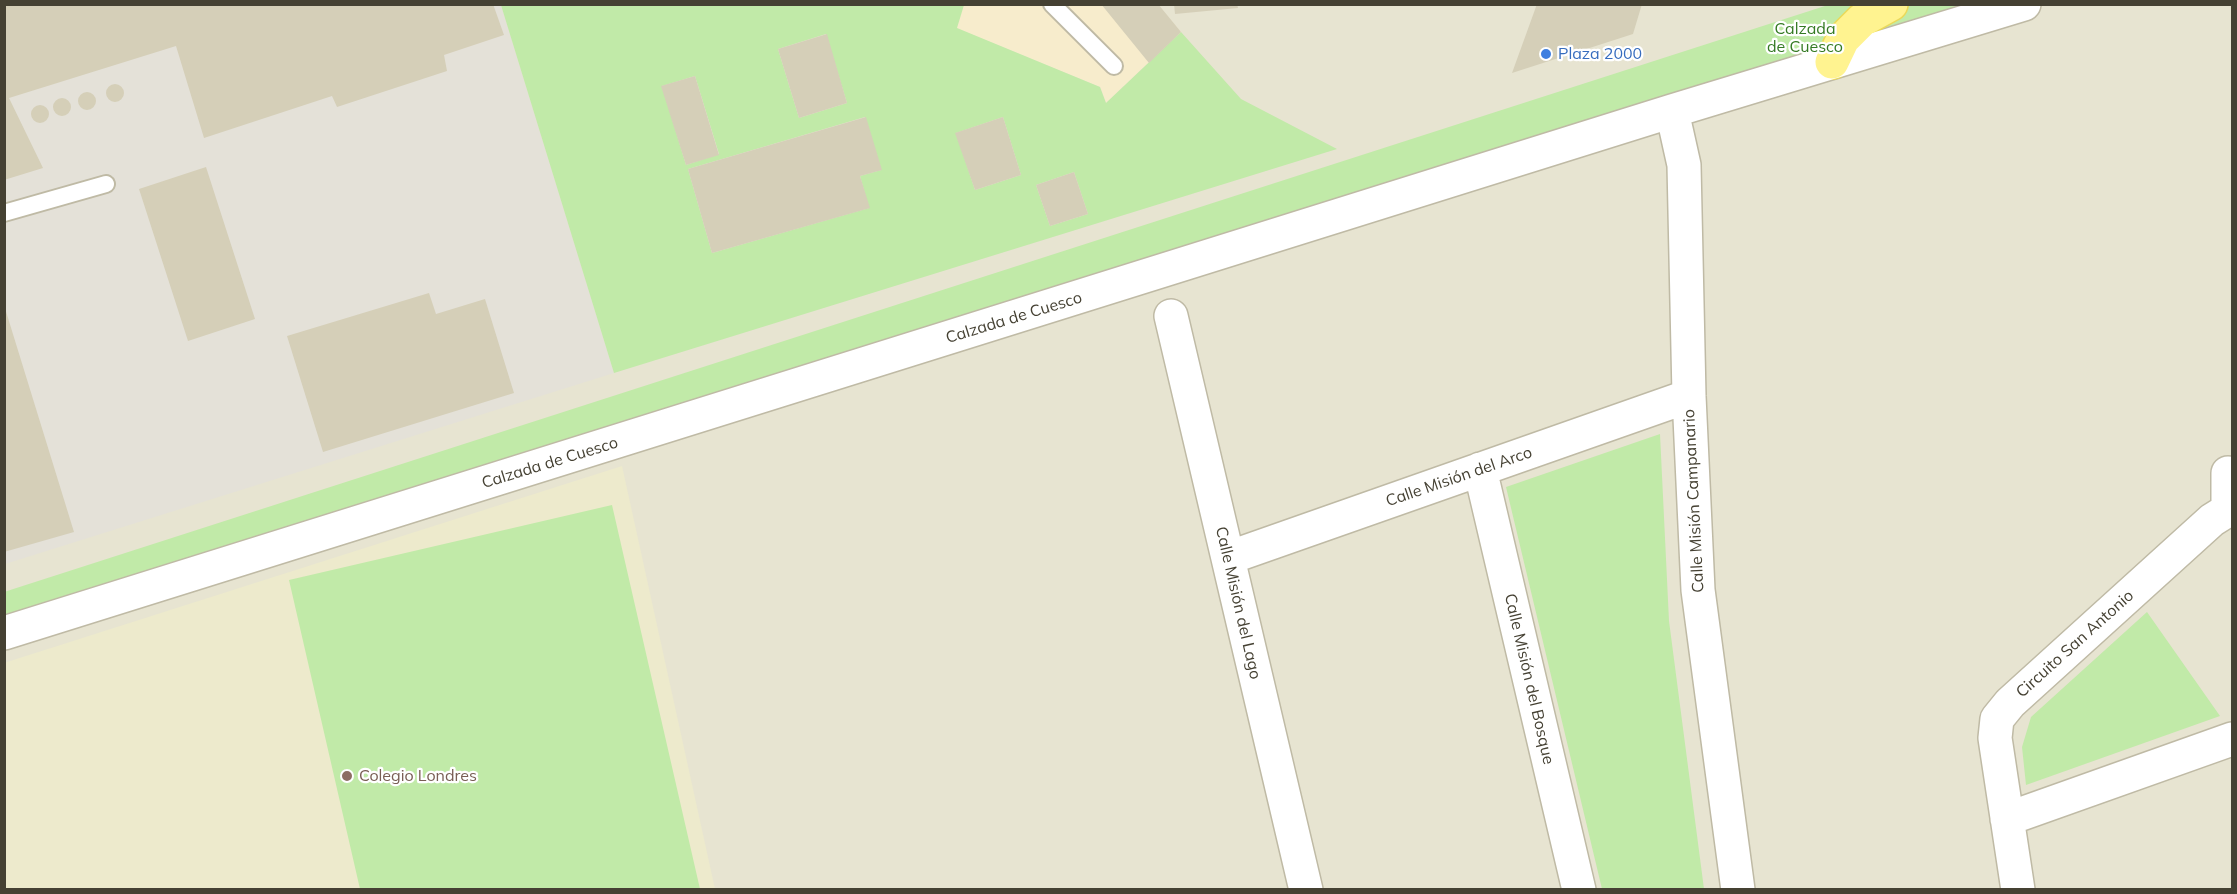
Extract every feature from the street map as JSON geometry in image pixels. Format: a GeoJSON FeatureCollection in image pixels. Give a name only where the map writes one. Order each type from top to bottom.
{"type":"FeatureCollection","features":[{"type":"Feature","properties":{"kind":"main road"},"geometry":{"type":"LineString","coordinates":[[1833,62],[1843,39],[1862,20],[1891,4]]}},
{"type":"Feature","properties":{"kind":"street","name":"Calzada de Cuesco"},"geometry":{"type":"LineString","coordinates":[[4,633],[1672,111],[2024,4]]}},
{"type":"Feature","properties":{"kind":"street","name":"Calle Misión Campanario"},"geometry":{"type":"LineString","coordinates":[[1672,111],[1684,165],[1689,396],[1698,590],[1738,890]]}},
{"type":"Feature","properties":{"kind":"street","name":"Calle Misión del Lago"},"geometry":{"type":"LineString","coordinates":[[1171,316],[1306,890]]}},
{"type":"Feature","properties":{"kind":"street","name":"Calle Misión del Arco"},"geometry":{"type":"LineString","coordinates":[[1228,558],[1689,396]]}},
{"type":"Feature","properties":{"kind":"street","name":"Calle Misión del Bosque"},"geometry":{"type":"LineString","coordinates":[[1480,470],[1579,890]]}},
{"type":"Feature","properties":{"kind":"street"},"geometry":{"type":"LineString","coordinates":[[2228,473],[2230,510]]}},
{"type":"Feature","properties":{"kind":"street","name":"Circuito San Antonio"},"geometry":{"type":"LineString","coordinates":[[2018,890],[1995,738],[1986,716],[2010,703],[2203,528],[2230,510]]}},
{"type":"Feature","properties":{"kind":"street"},"geometry":{"type":"LineString","coordinates":[[2007,819],[2232,740]]}},
{"type":"Feature","properties":{"kind":"lane"},"geometry":{"type":"LineString","coordinates":[[1052,4],[1114,66]]}},
{"type":"Feature","properties":{"kind":"lane"},"geometry":{"type":"LineString","coordinates":[[4,213],[106,184]]}},
{"type":"Feature","properties":{"kind":"shaded area"},"geometry":{"type":"Polygon","coordinates":[[[5,5],[2232,5],[2232,889],[5,890],[5,5]]]}},
{"type":"Feature","properties":{"kind":"shaded area"},"geometry":{"type":"Polygon","coordinates":[[[5,5],[501,5],[614,373],[5,564],[5,5]]]}},
{"type":"Feature","properties":{"kind":"shaded area"},"geometry":{"type":"Polygon","coordinates":[[[889,5],[1158,5],[1181,32],[1106,103],[1100,87],[924,15],[889,5]]]}},
{"type":"Feature","properties":{"kind":"shaded area","name":"Colegio Londres"},"geometry":{"type":"Polygon","coordinates":[[[622,466],[715,889],[5,889],[4,663],[622,466]]]}},
{"type":"Feature","properties":{"kind":"green space"},"geometry":{"type":"Polygon","coordinates":[[[501,5],[964,5],[957,28],[1100,87],[1106,103],[1181,32],[1241,99],[1337,149],[614,373],[501,5]],[[826,34],[778,49],[799,118],[847,103],[826,34]],[[695,76],[662,86],[686,165],[719,154],[695,76]],[[865,117],[688,169],[712,253],[869,208],[860,176],[881,170],[865,117]],[[1003,117],[956,133],[975,190],[1021,175],[1003,117]],[[1074,172],[1036,185],[1050,226],[1088,214],[1074,172]]]}},
{"type":"Feature","properties":{"kind":"green space","name":"Calzada de Cuesco"},"geometry":{"type":"Polygon","coordinates":[[[1828,5],[1996,5],[5,630],[4,592],[1828,5]]]}},
{"type":"Feature","properties":{"kind":"green space"},"geometry":{"type":"Polygon","coordinates":[[[1660,434],[1669,621],[1704,889],[1602,889],[1506,487],[1660,434]]]}},
{"type":"Feature","properties":{"kind":"green space"},"geometry":{"type":"Polygon","coordinates":[[[612,505],[700,889],[360,889],[289,580],[612,505]]]}},
{"type":"Feature","properties":{"kind":"green space"},"geometry":{"type":"Polygon","coordinates":[[[2147,612],[2220,716],[2026,785],[2022,747],[2031,717],[2147,612]]]}},
{"type":"Feature","properties":{"kind":"building"},"geometry":{"type":"Polygon","coordinates":[[[4,4],[493,4],[504,35],[444,55],[447,71],[337,107],[332,96],[204,138],[176,46],[9,98],[43,168],[4,180],[4,4]]]}},
{"type":"Feature","properties":{"kind":"building"},"geometry":{"type":"Polygon","coordinates":[[[1101,4],[1158,4],[1181,32],[1149,63],[1101,4]]]}},
{"type":"Feature","properties":{"kind":"building"},"geometry":{"type":"Polygon","coordinates":[[[1174,4],[1237,4],[1238,8],[1175,14],[1174,4]]]}},
{"type":"Feature","properties":{"kind":"building","name":"Plaza 2000"},"geometry":{"type":"Polygon","coordinates":[[[1537,4],[1642,4],[1633,34],[1512,73],[1537,4]]]}},
{"type":"Feature","properties":{"kind":"building"},"geometry":{"type":"Polygon","coordinates":[[[827,34],[847,103],[799,118],[778,49],[827,34]]]}},
{"type":"Feature","properties":{"kind":"building"},"geometry":{"type":"Polygon","coordinates":[[[695,76],[719,155],[686,165],[661,86],[695,76]]]}},
{"type":"Feature","properties":{"kind":"building"},"geometry":{"type":"Polygon","coordinates":[[[111,84],[119,84],[124,89],[122,100],[111,102],[106,97],[106,89],[111,84]]]}},
{"type":"Feature","properties":{"kind":"building"},"geometry":{"type":"Polygon","coordinates":[[[83,92],[91,92],[96,97],[94,108],[83,110],[78,105],[78,97],[83,92]]]}},
{"type":"Feature","properties":{"kind":"building"},"geometry":{"type":"Polygon","coordinates":[[[58,98],[66,98],[71,103],[69,114],[58,116],[53,111],[53,103],[58,98]]]}},
{"type":"Feature","properties":{"kind":"building"},"geometry":{"type":"Polygon","coordinates":[[[40,105],[48,110],[49,114],[44,122],[40,123],[32,118],[31,114],[36,106],[40,105]]]}},
{"type":"Feature","properties":{"kind":"building"},"geometry":{"type":"Polygon","coordinates":[[[866,117],[882,170],[860,176],[870,208],[712,253],[688,169],[866,117]]]}},
{"type":"Feature","properties":{"kind":"building"},"geometry":{"type":"Polygon","coordinates":[[[1003,117],[1021,175],[975,190],[955,133],[1003,117]]]}},
{"type":"Feature","properties":{"kind":"building"},"geometry":{"type":"Polygon","coordinates":[[[206,167],[255,319],[188,341],[139,189],[206,167]]]}},
{"type":"Feature","properties":{"kind":"building"},"geometry":{"type":"Polygon","coordinates":[[[1074,172],[1088,214],[1050,226],[1036,185],[1074,172]]]}},
{"type":"Feature","properties":{"kind":"building"},"geometry":{"type":"Polygon","coordinates":[[[429,293],[436,314],[485,299],[514,393],[323,452],[287,336],[429,293]]]}},
{"type":"Feature","properties":{"kind":"building"},"geometry":{"type":"Polygon","coordinates":[[[4,305],[74,532],[4,552],[4,305]]]}},
{"type":"Feature","properties":{"kind":"place","name":"Plaza 2000"},"geometry":{"type":"Point","coordinates":[1546,54]}},
{"type":"Feature","properties":{"kind":"place","name":"Colegio Londres"},"geometry":{"type":"Point","coordinates":[347,776]}}]}
